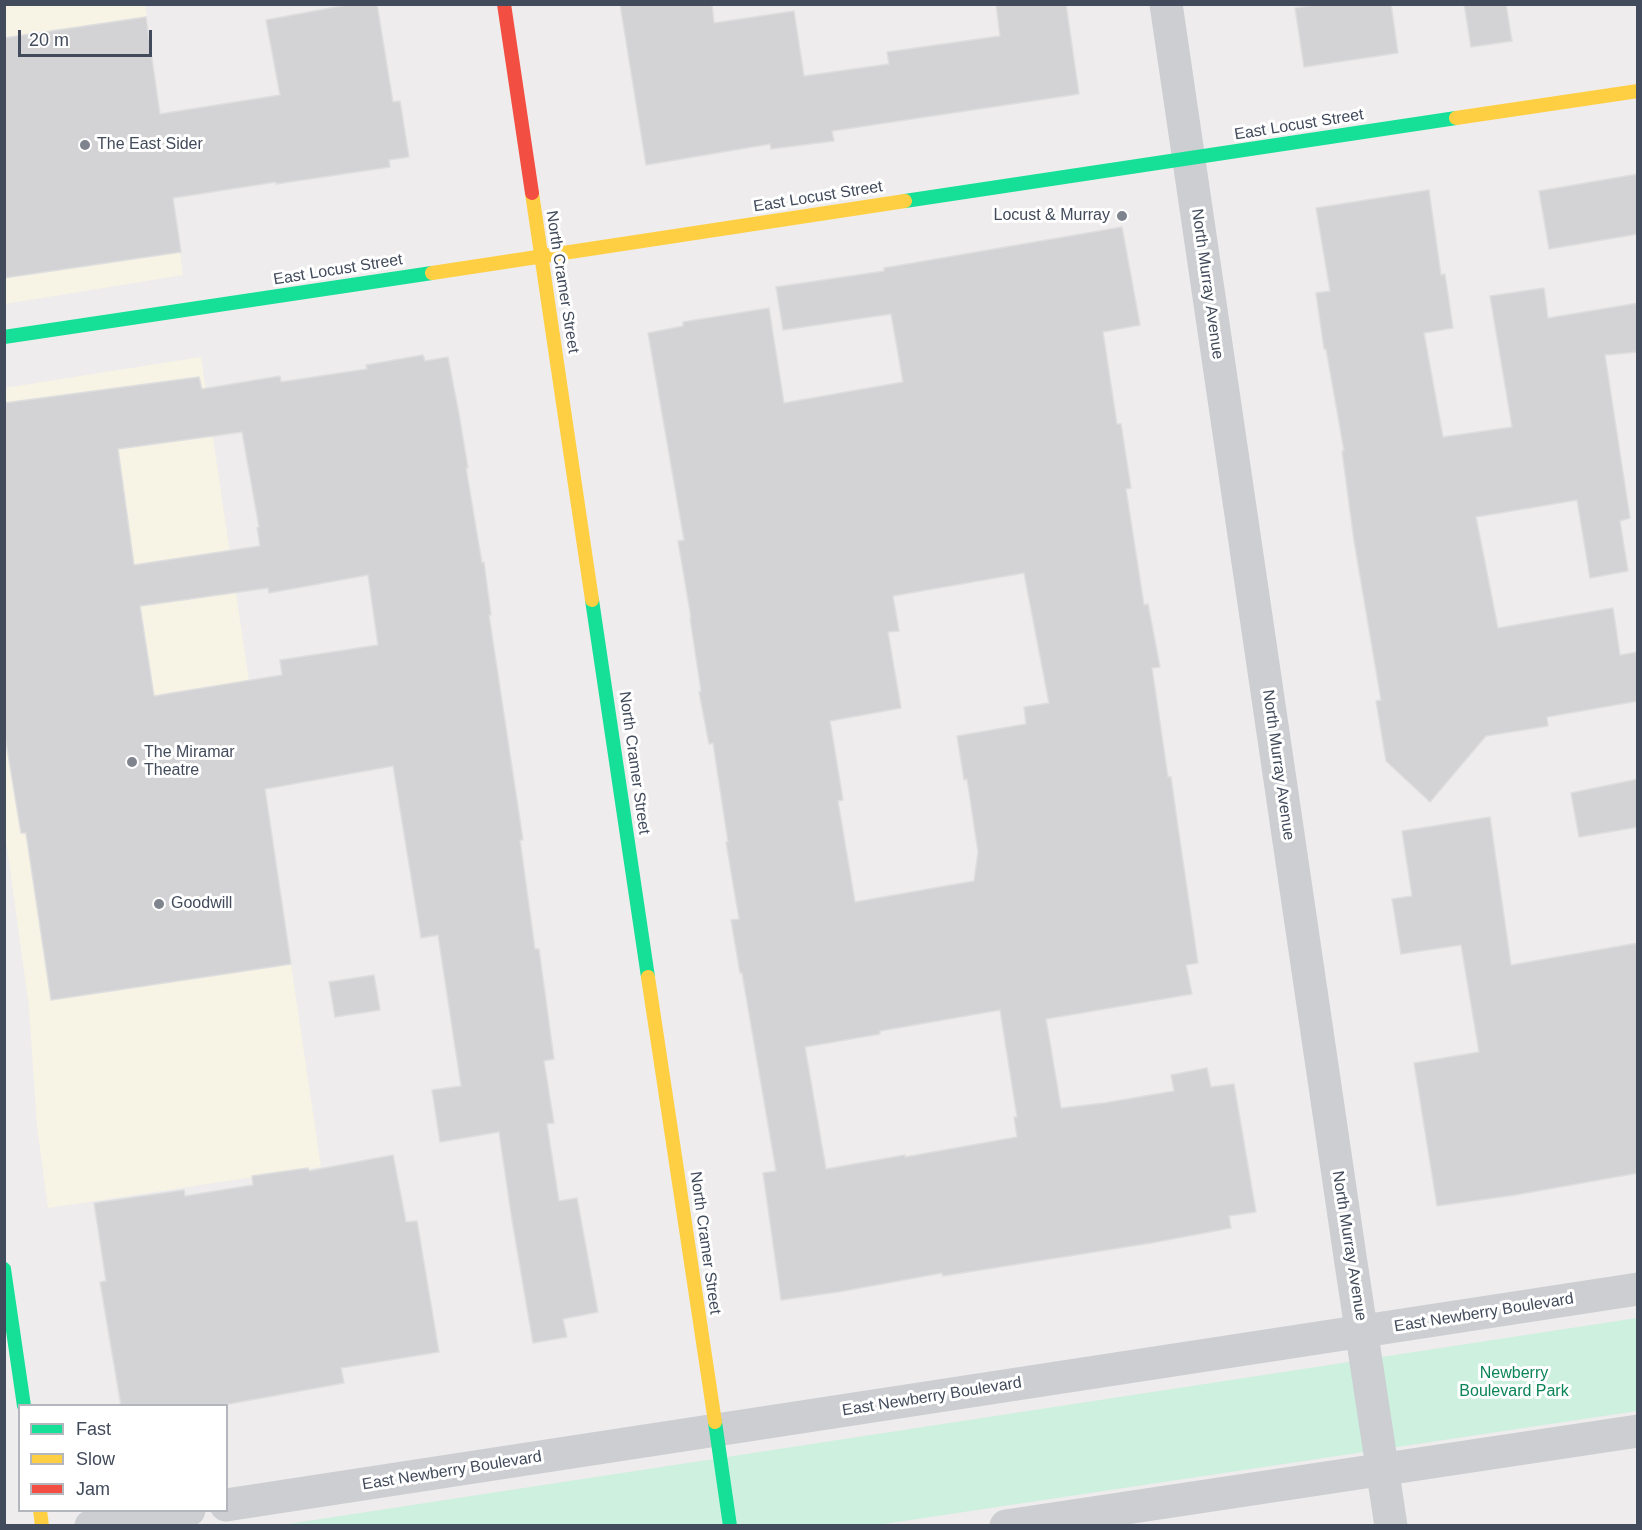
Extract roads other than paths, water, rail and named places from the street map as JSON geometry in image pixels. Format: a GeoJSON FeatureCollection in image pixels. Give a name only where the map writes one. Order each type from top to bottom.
{"type":"FeatureCollection","features":[{"type":"Feature","properties":{"kind":"main road","name":"North Cramer Street"},"geometry":{"type":"LineString","coordinates":[[504,4],[730,1526]]}},
{"type":"Feature","properties":{"kind":"main road","name":"East Locust Street"},"geometry":{"type":"LineString","coordinates":[[4,336],[1638,91]]}},
{"type":"Feature","properties":{"kind":"main road"},"geometry":{"type":"LineString","coordinates":[[4,1269],[24,1404]]}},
{"type":"Feature","properties":{"kind":"street","name":"North Murray Avenue"},"geometry":{"type":"LineString","coordinates":[[1166,4],[1391,1526]]}},
{"type":"Feature","properties":{"kind":"street","name":"East Newberry Boulevard"},"geometry":{"type":"LineString","coordinates":[[228,1505],[1638,1289]]}},
{"type":"Feature","properties":{"kind":"street"},"geometry":{"type":"LineString","coordinates":[[1006,1526],[1638,1431]]}},
{"type":"Feature","properties":{"kind":"street"},"geometry":{"type":"LineString","coordinates":[[91,1526],[177,1512]]}},
{"type":"Feature","properties":{"kind":"place","name":"The East Sider"},"geometry":{"type":"Point","coordinates":[85,145]}},
{"type":"Feature","properties":{"kind":"place","name":"Locust & Murray"},"geometry":{"type":"Point","coordinates":[1122,216]}},
{"type":"Feature","properties":{"kind":"place","name":"The Miramar Theatre"},"geometry":{"type":"Point","coordinates":[132,762]}},
{"type":"Feature","properties":{"kind":"place","name":"Goodwill"},"geometry":{"type":"Point","coordinates":[159,904]}},
{"type":"Feature","properties":{"kind":"park label","name":"Newberry Boulevard Park"},"geometry":{"type":"Point","coordinates":[1514,1383]}}]}
